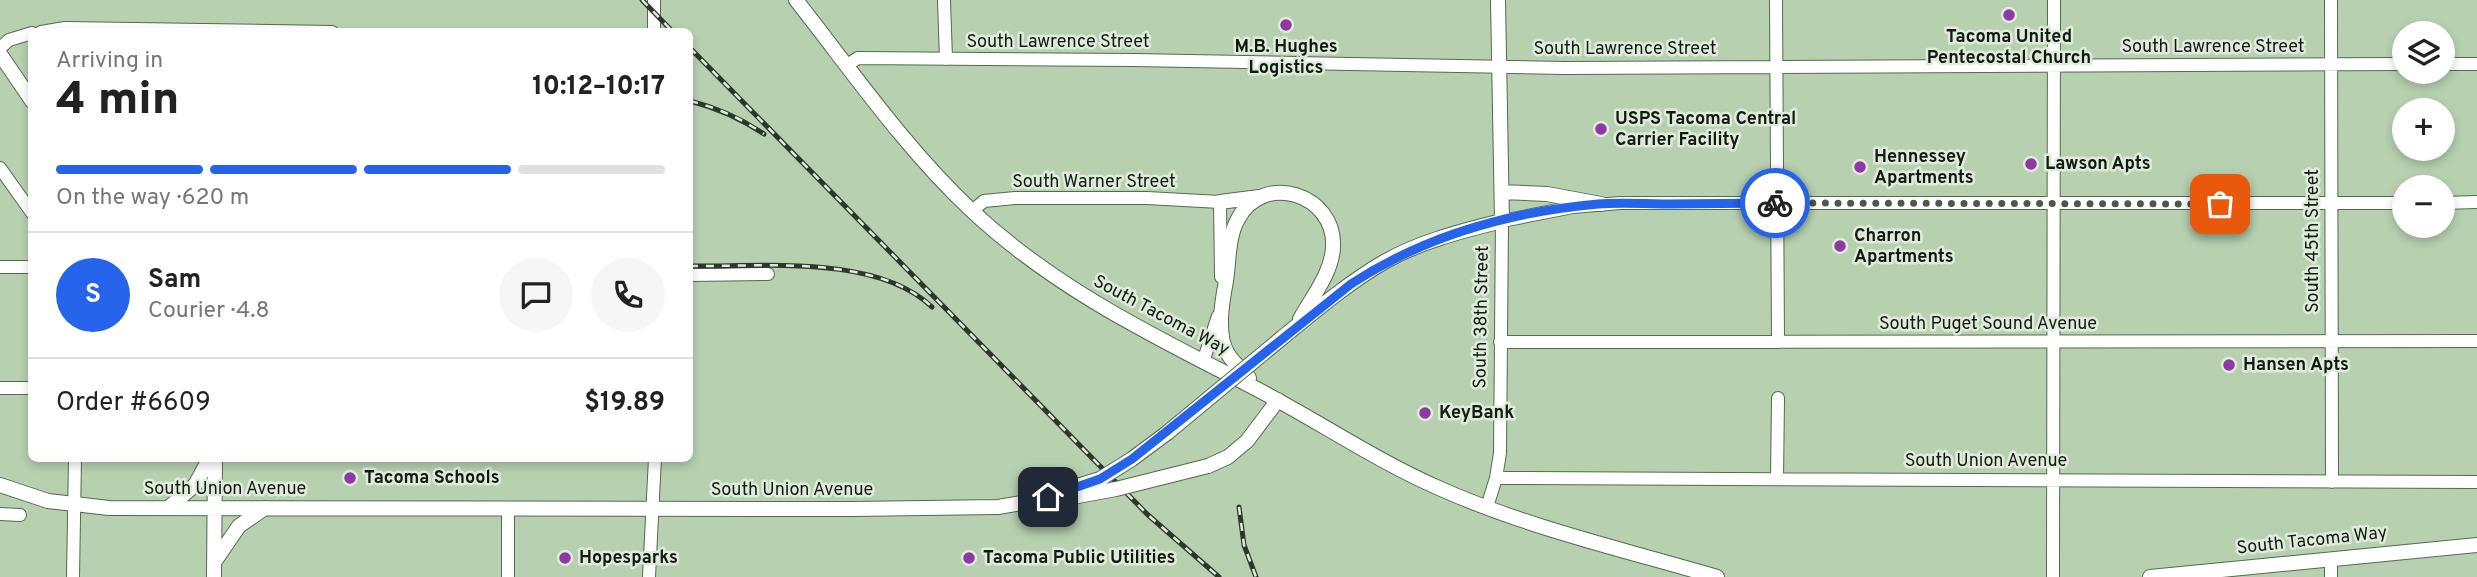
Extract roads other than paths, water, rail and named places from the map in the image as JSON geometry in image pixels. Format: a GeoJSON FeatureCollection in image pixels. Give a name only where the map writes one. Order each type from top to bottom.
{"type":"FeatureCollection","features":[{"type":"Feature","properties":{"kind":"main road","name":"South Tacoma Way"},"geometry":{"type":"LineString","coordinates":[[796,0],[910,145],[972,211],[1032,261],[1076,292],[1149,334],[1262,391],[1398,469],[1437,487],[1549,529],[1717,577]]}},
{"type":"Feature","properties":{"kind":"main road","name":"South 38th Street"},"geometry":{"type":"LineString","coordinates":[[1498,0],[1502,221]]}},
{"type":"Feature","properties":{"kind":"main road"},"geometry":{"type":"LineString","coordinates":[[0,54],[28,95]]}},
{"type":"Feature","properties":{"kind":"main road"},"geometry":{"type":"LineString","coordinates":[[1220,202],[1281,192],[1306,197],[1320,209],[1330,225],[1334,244],[1331,261],[1296,326]]}},
{"type":"Feature","properties":{"kind":"main road"},"geometry":{"type":"LineString","coordinates":[[1502,192],[1547,194],[1601,204]]}},
{"type":"Feature","properties":{"kind":"main road"},"geometry":{"type":"LineString","coordinates":[[1259,197],[1242,211],[1236,221],[1222,304],[1223,342],[1228,355],[1262,391]]}},
{"type":"Feature","properties":{"kind":"main road","name":"South Union Avenue"},"geometry":{"type":"LineString","coordinates":[[0,485],[48,501],[74,505],[168,508],[852,509],[986,508],[1027,502],[1100,479],[1132,459],[1296,326],[1385,262],[1445,236],[1502,221]]}},
{"type":"Feature","properties":{"kind":"main road"},"geometry":{"type":"LineString","coordinates":[[1027,502],[1107,491],[1208,466],[1228,457],[1247,441],[1278,400]]}},
{"type":"Feature","properties":{"kind":"main road"},"geometry":{"type":"LineString","coordinates":[[168,508],[195,485],[210,462]]}},
{"type":"Feature","properties":{"kind":"main road"},"geometry":{"type":"LineString","coordinates":[[213,462],[216,508],[214,577]]}},
{"type":"Feature","properties":{"kind":"main road"},"geometry":{"type":"LineString","coordinates":[[215,561],[239,526],[267,508]]}},
{"type":"Feature","properties":{"kind":"main road","name":"South Tacoma Way"},"geometry":{"type":"LineString","coordinates":[[2150,577],[2477,545]]}},
{"type":"Feature","properties":{"kind":"street"},"geometry":{"type":"LineString","coordinates":[[654,0],[654,28]]}},
{"type":"Feature","properties":{"kind":"street"},"geometry":{"type":"LineString","coordinates":[[944,0],[946,59]]}},
{"type":"Feature","properties":{"kind":"street"},"geometry":{"type":"LineString","coordinates":[[1776,0],[1778,342]]}},
{"type":"Feature","properties":{"kind":"street"},"geometry":{"type":"LineString","coordinates":[[2053,577],[2054,0]]}},
{"type":"Feature","properties":{"kind":"street","name":"South 45th Street"},"geometry":{"type":"LineString","coordinates":[[2330,0],[2332,482]]}},
{"type":"Feature","properties":{"kind":"street"},"geometry":{"type":"LineString","coordinates":[[0,48],[9,40],[28,34]]}},
{"type":"Feature","properties":{"kind":"street","name":"South Lawrence Street"},"geometry":{"type":"LineString","coordinates":[[847,65],[858,58],[1499,66],[2392,64]]}},
{"type":"Feature","properties":{"kind":"street"},"geometry":{"type":"LineString","coordinates":[[2455,64],[2477,64]]}},
{"type":"Feature","properties":{"kind":"street"},"geometry":{"type":"LineString","coordinates":[[0,168],[28,207]]}},
{"type":"Feature","properties":{"kind":"street","name":"South Warner Street"},"geometry":{"type":"LineString","coordinates":[[972,211],[984,201],[1015,198],[1147,198],[1220,202]]}},
{"type":"Feature","properties":{"kind":"street"},"geometry":{"type":"LineString","coordinates":[[1203,362],[1222,304],[1220,202]]}},
{"type":"Feature","properties":{"kind":"street"},"geometry":{"type":"LineString","coordinates":[[2455,203],[2477,202]]}},
{"type":"Feature","properties":{"kind":"street"},"geometry":{"type":"LineString","coordinates":[[1502,221],[1537,212],[1601,204],[2392,203]]}},
{"type":"Feature","properties":{"kind":"street","name":"South 38th Street"},"geometry":{"type":"LineString","coordinates":[[1487,507],[1500,453],[1502,221]]}},
{"type":"Feature","properties":{"kind":"street"},"geometry":{"type":"LineString","coordinates":[[0,267],[28,267]]}},
{"type":"Feature","properties":{"kind":"street"},"geometry":{"type":"LineString","coordinates":[[693,275],[768,274]]}},
{"type":"Feature","properties":{"kind":"street","name":"South Puget Sound Avenue"},"geometry":{"type":"LineString","coordinates":[[1500,342],[2477,341]]}},
{"type":"Feature","properties":{"kind":"street"},"geometry":{"type":"LineString","coordinates":[[0,388],[28,388]]}},
{"type":"Feature","properties":{"kind":"street"},"geometry":{"type":"LineString","coordinates":[[1777,479],[1778,398]]}},
{"type":"Feature","properties":{"kind":"street"},"geometry":{"type":"LineString","coordinates":[[73,577],[75,462]]}},
{"type":"Feature","properties":{"kind":"street"},"geometry":{"type":"LineString","coordinates":[[649,577],[655,462]]}},
{"type":"Feature","properties":{"kind":"street","name":"South Union Avenue"},"geometry":{"type":"LineString","coordinates":[[1496,478],[2477,482]]}},
{"type":"Feature","properties":{"kind":"street"},"geometry":{"type":"LineString","coordinates":[[508,509],[508,577]]}},
{"type":"Feature","properties":{"kind":"street"},"geometry":{"type":"LineString","coordinates":[[0,514],[20,515]]}},
{"type":"Feature","properties":{"kind":"street"},"geometry":{"type":"LineString","coordinates":[[2331,559],[2331,577]]}},
{"type":"Feature","properties":{"kind":"railway"},"geometry":{"type":"LineString","coordinates":[[642,0],[669,28]]}},
{"type":"Feature","properties":{"kind":"railway"},"geometry":{"type":"LineString","coordinates":[[693,51],[1148,515],[1219,577]]}},
{"type":"Feature","properties":{"kind":"railway"},"geometry":{"type":"LineString","coordinates":[[693,102],[728,114],[764,134]]}},
{"type":"Feature","properties":{"kind":"railway"},"geometry":{"type":"LineString","coordinates":[[693,266],[783,265],[850,271],[881,278],[908,290],[932,307]]}},
{"type":"Feature","properties":{"kind":"railway"},"geometry":{"type":"LineString","coordinates":[[1239,507],[1244,545],[1256,577]]}},
{"type":"Feature","properties":{"kind":"place","name":"Tacoma United Pentecostal Church"},"geometry":{"type":"Point","coordinates":[2009,15]}},
{"type":"Feature","properties":{"kind":"place","name":"M.B. Hughes Logistics"},"geometry":{"type":"Point","coordinates":[1286,25]}},
{"type":"Feature","properties":{"kind":"place","name":"USPS Tacoma Central Carrier Facility"},"geometry":{"type":"Point","coordinates":[1601,129]}},
{"type":"Feature","properties":{"kind":"place","name":"Lawson Apts"},"geometry":{"type":"Point","coordinates":[2031,164]}},
{"type":"Feature","properties":{"kind":"place","name":"Hennessey Apartments"},"geometry":{"type":"Point","coordinates":[1860,167]}},
{"type":"Feature","properties":{"kind":"place","name":"Charron Apartments"},"geometry":{"type":"Point","coordinates":[1840,246]}},
{"type":"Feature","properties":{"kind":"place","name":"Hansen Apts"},"geometry":{"type":"Point","coordinates":[2229,365]}},
{"type":"Feature","properties":{"kind":"place","name":"KeyBank"},"geometry":{"type":"Point","coordinates":[1425,413]}},
{"type":"Feature","properties":{"kind":"place","name":"Tacoma Schools"},"geometry":{"type":"Point","coordinates":[350,478]}},
{"type":"Feature","properties":{"kind":"place","name":"Hopesparks"},"geometry":{"type":"Point","coordinates":[565,558]}},
{"type":"Feature","properties":{"kind":"place","name":"Tacoma Public Utilities"},"geometry":{"type":"Point","coordinates":[969,558]}}]}
